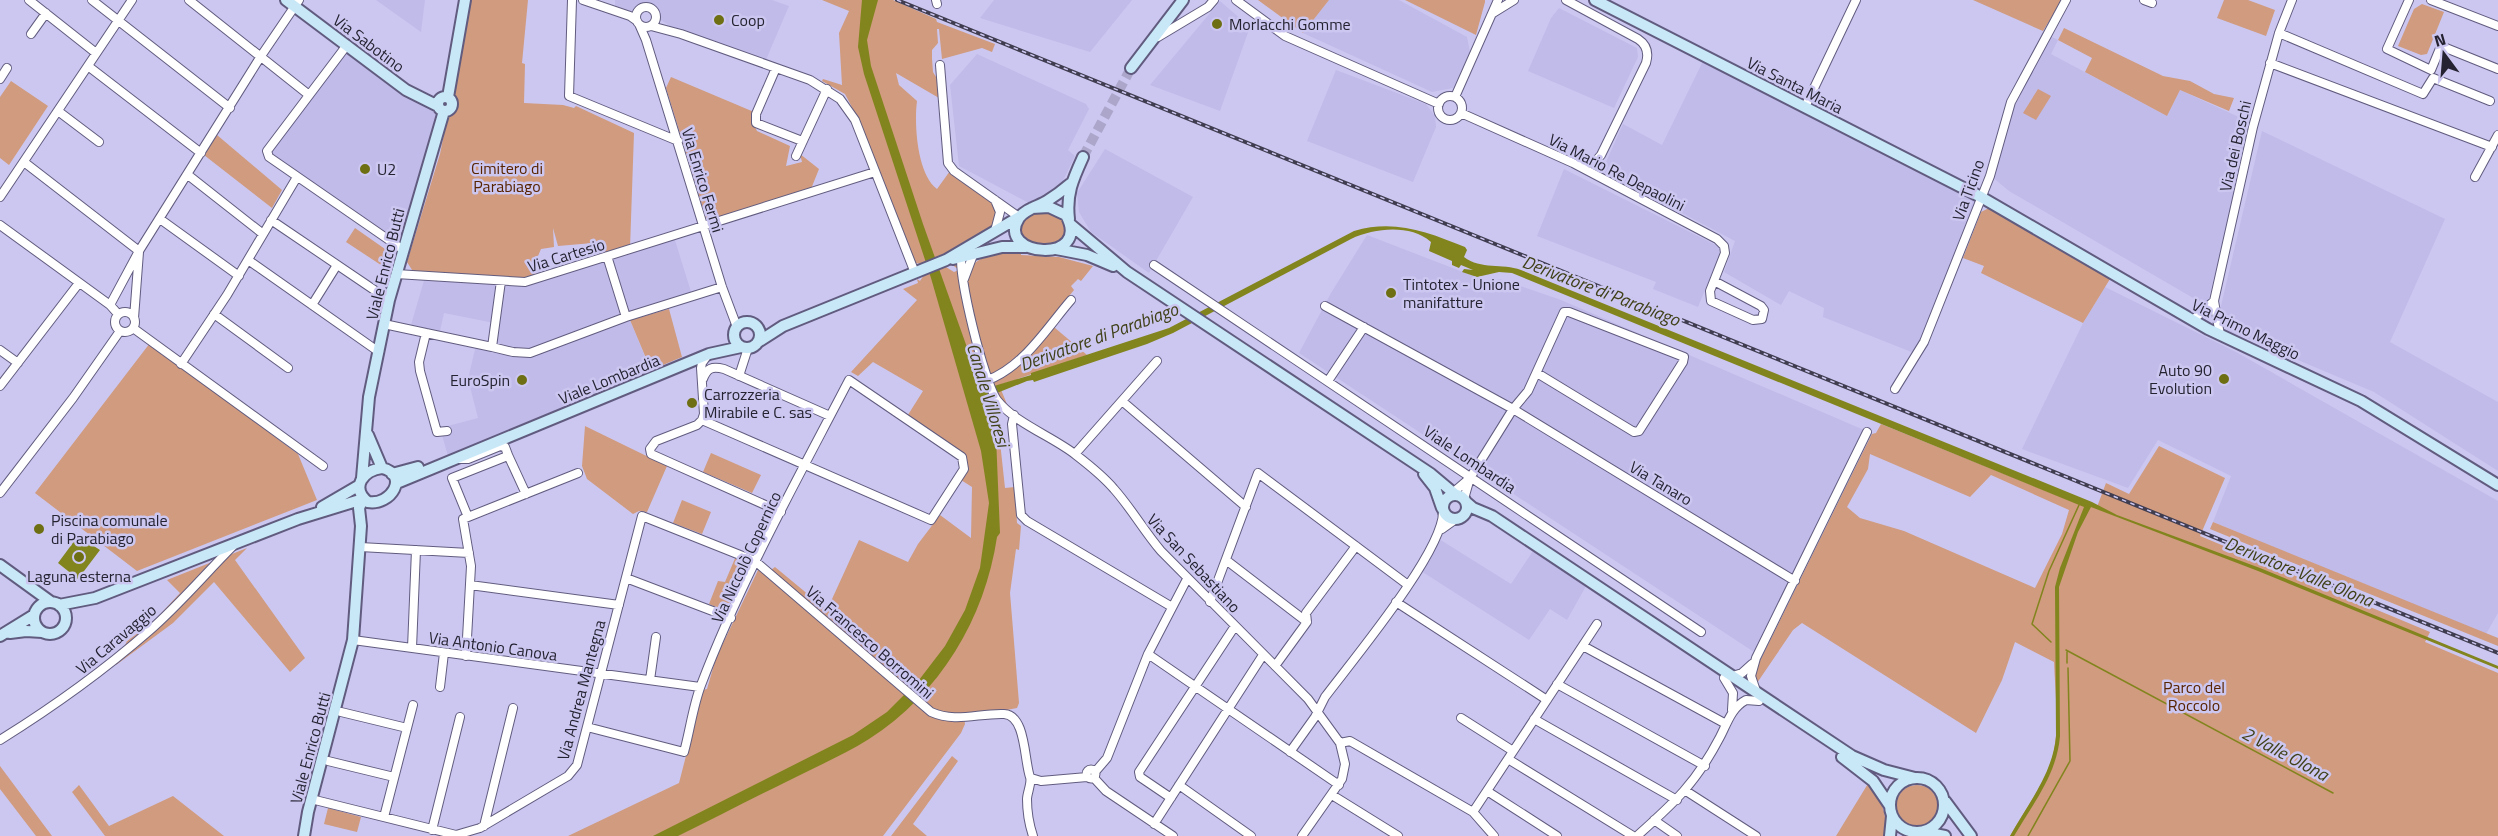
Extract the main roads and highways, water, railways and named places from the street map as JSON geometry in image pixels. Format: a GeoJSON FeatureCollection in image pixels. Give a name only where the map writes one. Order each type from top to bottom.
{"type":"FeatureCollection","features":[{"type":"Feature","properties":{"kind":"main road","name":"Viale Enrico Butti"},"geometry":{"type":"LineString","coordinates":[[360,482],[369,397],[389,300],[441,109],[449,110],[452,105],[448,97],[465,0]]}},
{"type":"Feature","properties":{"kind":"main road"},"geometry":{"type":"LineString","coordinates":[[1131,68],[1183,0]]}},
{"type":"Feature","properties":{"kind":"main road","name":"Via Santa Maria"},"geometry":{"type":"LineString","coordinates":[[1596,0],[1981,197]]}},
{"type":"Feature","properties":{"kind":"main road","name":"Via Sabotino"},"geometry":{"type":"LineString","coordinates":[[293,2],[413,95],[441,109]]}},
{"type":"Feature","properties":{"kind":"main road"},"geometry":{"type":"LineString","coordinates":[[1053,249],[1067,241],[1071,233],[1067,203],[1070,184],[1083,157]]}},
{"type":"Feature","properties":{"kind":"main road"},"geometry":{"type":"LineString","coordinates":[[1032,208],[1048,201],[1070,184]]}},
{"type":"Feature","properties":{"kind":"main road","name":"Via Primo Maggio"},"geometry":{"type":"LineString","coordinates":[[1981,197],[2204,327],[2361,401],[2498,485]]}},
{"type":"Feature","properties":{"kind":"main road","name":"Viale Lombardia"},"geometry":{"type":"LineString","coordinates":[[966,254],[994,231],[1032,208],[1054,209],[1063,213],[1069,222],[1127,272],[1431,474],[1473,508],[1492,516],[1729,677],[1865,773],[1881,791],[1891,811]]}},
{"type":"Feature","properties":{"kind":"main road"},"geometry":{"type":"LineString","coordinates":[[1019,217],[1016,232],[1026,247]]}},
{"type":"Feature","properties":{"kind":"main road","name":"Viale Lombardia"},"geometry":{"type":"LineString","coordinates":[[395,478],[454,459],[709,354],[966,254],[1002,248],[1053,249],[1087,255],[1127,272]]}},
{"type":"Feature","properties":{"kind":"main road","name":"Viale Lombardia"},"geometry":{"type":"LineString","coordinates":[[744,340],[747,323],[757,328],[783,326]]}},
{"type":"Feature","properties":{"kind":"main road"},"geometry":{"type":"LineString","coordinates":[[744,340],[759,335],[757,328]]}},
{"type":"Feature","properties":{"kind":"main road"},"geometry":{"type":"LineString","coordinates":[[361,526],[365,514],[375,503],[387,498],[395,478],[382,468],[369,441],[366,426]]}},
{"type":"Feature","properties":{"kind":"main road","name":"Viale Lombardia"},"geometry":{"type":"LineString","coordinates":[[395,478],[402,472],[506,437]]}},
{"type":"Feature","properties":{"kind":"main road","name":"Viale Lombardia"},"geometry":{"type":"LineString","coordinates":[[1413,464],[1432,483],[1448,518],[1484,518],[1504,525]]}},
{"type":"Feature","properties":{"kind":"main road"},"geometry":{"type":"LineString","coordinates":[[298,519],[360,482],[375,469],[382,468]]}},
{"type":"Feature","properties":{"kind":"main road"},"geometry":{"type":"LineString","coordinates":[[360,482],[363,499]]}},
{"type":"Feature","properties":{"kind":"main road"},"geometry":{"type":"LineString","coordinates":[[1443,510],[1443,501],[1458,497],[1467,510],[1458,519]]}},
{"type":"Feature","properties":{"kind":"main road","name":"Viale Enrico Butti"},"geometry":{"type":"LineString","coordinates":[[304,836],[311,799],[353,640],[361,526],[359,508],[363,499]]}},
{"type":"Feature","properties":{"kind":"main road"},"geometry":{"type":"LineString","coordinates":[[3,635],[26,631],[49,634],[59,631],[79,607],[95,598],[298,519],[363,499],[375,503]]}},
{"type":"Feature","properties":{"kind":"main road"},"geometry":{"type":"LineString","coordinates":[[336,508],[350,513],[361,526]]}},
{"type":"Feature","properties":{"kind":"main road"},"geometry":{"type":"LineString","coordinates":[[0,565],[28,587],[55,603],[65,613],[66,620]]}},
{"type":"Feature","properties":{"kind":"main road"},"geometry":{"type":"LineString","coordinates":[[28,587],[35,612],[35,625],[42,632]]}},
{"type":"Feature","properties":{"kind":"main road"},"geometry":{"type":"LineString","coordinates":[[3,635],[44,603],[95,598]]}},
{"type":"Feature","properties":{"kind":"main road","name":"Viale Lombardia"},"geometry":{"type":"LineString","coordinates":[[1758,697],[1852,756],[1884,770],[1915,778]]}},
{"type":"Feature","properties":{"kind":"main road"},"geometry":{"type":"LineString","coordinates":[[1890,836],[1891,811],[1897,787],[1915,778],[1934,783],[1941,791],[1944,801],[1944,811],[1933,828],[1916,833]]}},
{"type":"Feature","properties":{"kind":"main road"},"geometry":{"type":"LineString","coordinates":[[1944,801],[1971,836]]}},
{"type":"Feature","properties":{"kind":"main road"},"geometry":{"type":"LineString","coordinates":[[1891,811],[1901,827],[1916,833],[1945,836]]}},
{"type":"Feature","properties":{"kind":"water","name":"Canale Villoresi"},"geometry":{"type":"Polygon","coordinates":[[[862,0],[878,0],[867,40],[871,66],[923,224],[979,381],[984,389],[1169,328],[1354,231],[1383,226],[1411,229],[1465,247],[1467,250],[1464,257],[1477,264],[1521,270],[2092,502],[2117,515],[2260,568],[2498,666],[2498,669],[2258,571],[2091,507],[2078,532],[2059,587],[2060,736],[2058,750],[2043,788],[2014,836],[2010,836],[2039,788],[2054,750],[2056,736],[2055,587],[2084,507],[1512,273],[1499,272],[1477,277],[1462,272],[1464,269],[1473,270],[1461,265],[1459,268],[1452,265],[1452,261],[1429,251],[1431,242],[1413,232],[1381,230],[1351,239],[1173,333],[1034,382],[1033,380],[1027,381],[987,397],[996,437],[1000,533],[982,596],[970,625],[938,677],[894,721],[850,750],[678,836],[653,836],[853,735],[887,712],[919,680],[945,646],[965,610],[980,568],[989,503],[981,451],[931,278],[864,74],[858,47],[862,0]]]}},
{"type":"Feature","properties":{"kind":"water","name":"Laguna esterna"},"geometry":{"type":"Polygon","coordinates":[[[78,536],[100,550],[78,579],[58,563],[78,536]]]}},
{"type":"Feature","properties":{"kind":"waterway","name":"2 Valle Olona"},"geometry":{"type":"LineString","coordinates":[[2051,642],[2032,624],[2049,571],[2079,505]]}},
{"type":"Feature","properties":{"kind":"waterway","name":"2 Valle Olona"},"geometry":{"type":"LineString","coordinates":[[2066,650],[2333,793]]}},
{"type":"Feature","properties":{"kind":"waterway","name":"2 Valle Olona"},"geometry":{"type":"LineString","coordinates":[[2067,652],[2067,663]]}},
{"type":"Feature","properties":{"kind":"waterway","name":"2 Valle Olona"},"geometry":{"type":"LineString","coordinates":[[2028,836],[2070,761],[2068,668]]}},
{"type":"Feature","properties":{"kind":"tunnel"},"geometry":{"type":"LineString","coordinates":[[1083,157],[1131,68]]}},
{"type":"Feature","properties":{"kind":"railway"},"geometry":{"type":"LineString","coordinates":[[897,0],[2498,653]]}},
{"type":"Feature","properties":{"kind":"place","name":"Coop"},"geometry":{"type":"Point","coordinates":[719,20]}},
{"type":"Feature","properties":{"kind":"place","name":"Morlacchi Gomme"},"geometry":{"type":"Point","coordinates":[1217,24]}},
{"type":"Feature","properties":{"kind":"place","name":"U2"},"geometry":{"type":"Point","coordinates":[365,169]}},
{"type":"Feature","properties":{"kind":"place","name":"Tintotex - Unione manifatture"},"geometry":{"type":"Point","coordinates":[1391,293]}},
{"type":"Feature","properties":{"kind":"place","name":"Auto 90 Evolution"},"geometry":{"type":"Point","coordinates":[2224,379]}},
{"type":"Feature","properties":{"kind":"place","name":"EuroSpin"},"geometry":{"type":"Point","coordinates":[522,380]}},
{"type":"Feature","properties":{"kind":"place","name":"Carrozzeria Mirabile e C. sas"},"geometry":{"type":"Point","coordinates":[692,403]}},
{"type":"Feature","properties":{"kind":"place","name":"Piscina comunale di Parabiago"},"geometry":{"type":"Point","coordinates":[39,529]}},
{"type":"Feature","properties":{"kind":"place","name":"Laguna esterna"},"geometry":{"type":"Point","coordinates":[79,557]}},
{"type":"Feature","properties":{"kind":"park label","name":"Cimitero di Parabiago"},"geometry":{"type":"Point","coordinates":[507,177]}},
{"type":"Feature","properties":{"kind":"park label","name":"Parco del Roccolo"},"geometry":{"type":"Point","coordinates":[2194,696]}},
{"type":"Feature","properties":{"kind":"water label","name":"Derivatore di Parabiago"},"geometry":{"type":"Point","coordinates":[1601,291]}},
{"type":"Feature","properties":{"kind":"water label","name":"Derivatore di Parabiago"},"geometry":{"type":"Point","coordinates":[1099,337]}},
{"type":"Feature","properties":{"kind":"water label","name":"Derivatore Valle Olona"},"geometry":{"type":"Point","coordinates":[2299,572]}}]}
